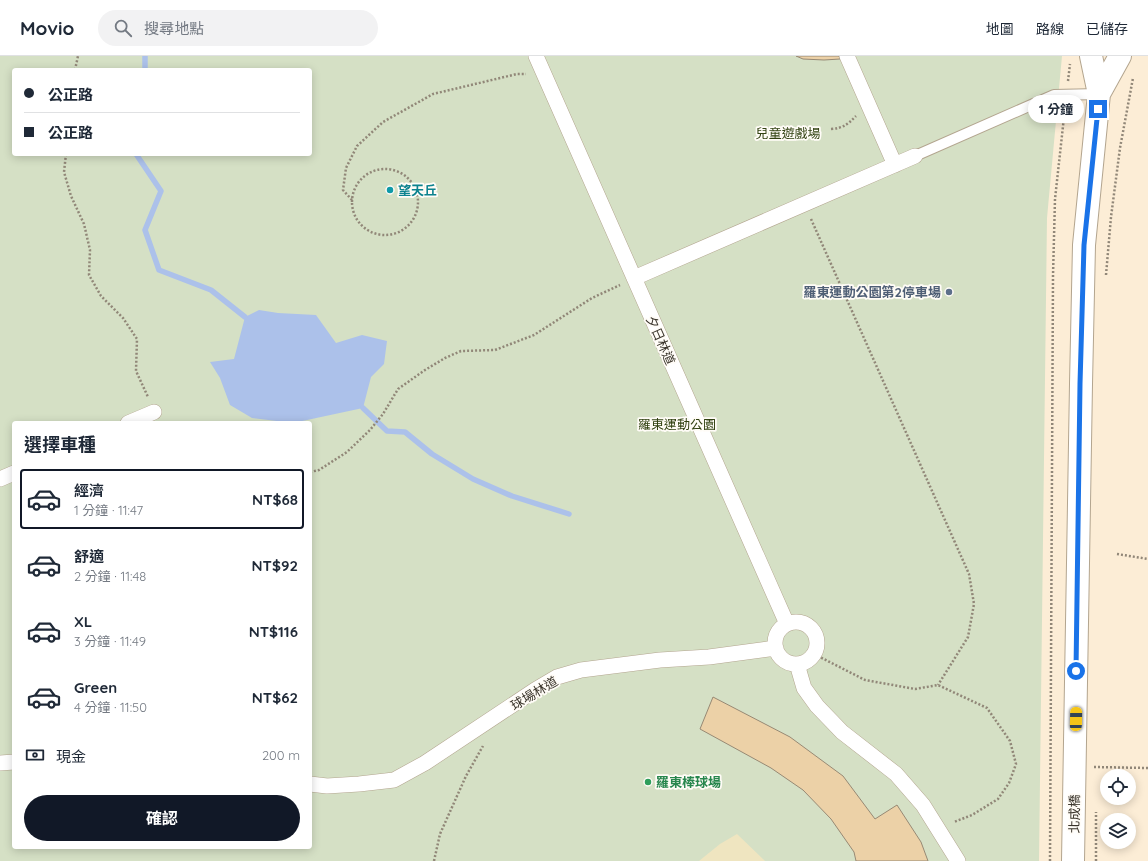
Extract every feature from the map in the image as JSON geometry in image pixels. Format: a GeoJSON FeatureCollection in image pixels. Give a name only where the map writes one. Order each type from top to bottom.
{"type":"FeatureCollection","features":[{"type":"Feature","properties":{"kind":"street","name":"夕日林道"},"geometry":{"type":"LineString","coordinates":[[536,56],[786,624]]}},
{"type":"Feature","properties":{"kind":"street"},"geometry":{"type":"LineString","coordinates":[[847,56],[895,165]]}},
{"type":"Feature","properties":{"kind":"street"},"geometry":{"type":"LineString","coordinates":[[1091,56],[1099,94]]}},
{"type":"Feature","properties":{"kind":"street"},"geometry":{"type":"LineString","coordinates":[[1099,94],[1127,64]]}},
{"type":"Feature","properties":{"kind":"street","name":"北成橋"},"geometry":{"type":"LineString","coordinates":[[1073,861],[1080,384],[1084,245],[1099,94]]}},
{"type":"Feature","properties":{"kind":"street"},"geometry":{"type":"LineString","coordinates":[[634,278],[915,156]]}},
{"type":"Feature","properties":{"kind":"street"},"geometry":{"type":"LineString","coordinates":[[133,421],[154,412]]}},
{"type":"Feature","properties":{"kind":"street"},"geometry":{"type":"LineString","coordinates":[[0,479],[12,474]]}},
{"type":"Feature","properties":{"kind":"street"},"geometry":{"type":"LineString","coordinates":[[800,622],[806,624],[812,628],[815,634],[817,641],[814,654],[803,663],[790,663],[783,660],[776,648],[775,641],[777,634],[786,624],[800,622]]}},
{"type":"Feature","properties":{"kind":"street","name":"球場林道"},"geometry":{"type":"LineString","coordinates":[[312,784],[327,786],[394,780],[425,763],[557,677],[582,670],[660,660],[710,657],[776,648]]}},
{"type":"Feature","properties":{"kind":"street"},"geometry":{"type":"LineString","coordinates":[[797,664],[804,688],[817,706],[842,732],[896,774],[923,805],[958,861]]}},
{"type":"Feature","properties":{"kind":"street"},"geometry":{"type":"LineString","coordinates":[[0,762],[12,762]]}},
{"type":"Feature","properties":{"kind":"lane"},"geometry":{"type":"LineString","coordinates":[[915,156],[1054,95],[1099,94]]}},
{"type":"Feature","properties":{"kind":"path"},"geometry":{"type":"LineString","coordinates":[[75,68],[78,56]]}},
{"type":"Feature","properties":{"kind":"path"},"geometry":{"type":"LineString","coordinates":[[1050,861],[1053,276],[1056,198],[1070,64]]}},
{"type":"Feature","properties":{"kind":"path"},"geometry":{"type":"LineString","coordinates":[[1105,281],[1110,224],[1120,148],[1127,64]]}},
{"type":"Feature","properties":{"kind":"path"},"geometry":{"type":"LineString","coordinates":[[352,200],[354,189],[360,179],[369,172],[379,169],[390,169],[401,172],[410,179],[416,188],[418,199],[417,210],[413,220],[406,229],[396,234],[374,234],[357,220],[353,210],[352,200],[343,190],[346,168],[357,146],[383,122],[433,94],[517,74],[544,74]]}},
{"type":"Feature","properties":{"kind":"path"},"geometry":{"type":"LineString","coordinates":[[831,129],[841,128],[852,121],[868,104]]}},
{"type":"Feature","properties":{"kind":"path"},"geometry":{"type":"LineString","coordinates":[[66,156],[64,172],[71,196],[84,224],[90,250],[89,275],[101,296],[123,318],[137,339],[136,371],[154,412]]}},
{"type":"Feature","properties":{"kind":"path"},"geometry":{"type":"LineString","coordinates":[[804,204],[969,574],[974,604],[968,637],[938,685]]}},
{"type":"Feature","properties":{"kind":"path"},"geometry":{"type":"LineString","coordinates":[[312,472],[319,470],[347,452],[370,430],[383,414],[398,389],[425,370],[445,358],[461,351],[495,350],[534,335],[592,298],[634,278]]}},
{"type":"Feature","properties":{"kind":"path"},"geometry":{"type":"LineString","coordinates":[[1117,554],[1148,559]]}},
{"type":"Feature","properties":{"kind":"path"},"geometry":{"type":"LineString","coordinates":[[814,654],[865,680],[914,689],[938,685],[987,708],[1010,741],[1016,764],[1009,783],[998,799],[972,815],[939,829]]}},
{"type":"Feature","properties":{"kind":"path"},"geometry":{"type":"LineString","coordinates":[[434,861],[440,834],[466,776],[486,740]]}},
{"type":"Feature","properties":{"kind":"path"},"geometry":{"type":"LineString","coordinates":[[1075,766],[1148,768]]}},
{"type":"Feature","properties":{"kind":"path"},"geometry":{"type":"LineString","coordinates":[[1097,767],[1097,775]]}},
{"type":"Feature","properties":{"kind":"path"},"geometry":{"type":"LineString","coordinates":[[1096,806],[1096,861]]}},
{"type":"Feature","properties":{"kind":"green space","name":"羅東運動公園"},"geometry":{"type":"Polygon","coordinates":[[[0,56],[1062,56],[1047,218],[1039,861],[0,861],[0,56]]]}},
{"type":"Feature","properties":{"kind":"sand"},"geometry":{"type":"Polygon","coordinates":[[[737,834],[765,861],[699,861],[720,844],[737,834]]]}},
{"type":"Feature","properties":{"kind":"water"},"geometry":{"type":"Polygon","coordinates":[[[259,310],[278,313],[316,315],[336,343],[362,335],[387,341],[384,364],[371,377],[363,408],[302,421],[277,421],[252,418],[230,405],[220,378],[210,362],[234,359],[245,317],[259,310]]]}},
{"type":"Feature","properties":{"kind":"building"},"geometry":{"type":"Polygon","coordinates":[[[796,56],[839,56],[840,59],[803,59],[796,56]]]}},
{"type":"Feature","properties":{"kind":"building"},"geometry":{"type":"Polygon","coordinates":[[[713,697],[790,737],[843,776],[875,819],[897,805],[921,842],[928,861],[856,861],[854,852],[831,819],[803,790],[771,768],[700,729],[713,697]]]}},
{"type":"Feature","properties":{"kind":"waterway"},"geometry":{"type":"LineString","coordinates":[[145,56],[145,68]]}},
{"type":"Feature","properties":{"kind":"waterway"},"geometry":{"type":"LineString","coordinates":[[137,156],[161,191],[145,230],[159,270],[211,290],[245,317]]}},
{"type":"Feature","properties":{"kind":"waterway"},"geometry":{"type":"LineString","coordinates":[[363,408],[387,431],[405,432],[432,454],[473,479],[512,496],[569,514]]}},
{"type":"Feature","properties":{"kind":"place","name":"望天丘"},"geometry":{"type":"Point","coordinates":[390,190]}},
{"type":"Feature","properties":{"kind":"place","name":"羅東運動公園第2停車場"},"geometry":{"type":"Point","coordinates":[949,292]}},
{"type":"Feature","properties":{"kind":"place","name":"羅東棒球場"},"geometry":{"type":"Point","coordinates":[648,782]}},
{"type":"Feature","properties":{"kind":"route"},"geometry":{"type":"LineString","coordinates":[[1076,671],[1080,384],[1084,245],[1098,109]]}},
{"type":"Feature","properties":{"kind":"park label","name":"兒童遊戲場"},"geometry":{"type":"Point","coordinates":[788,133]}}]}
